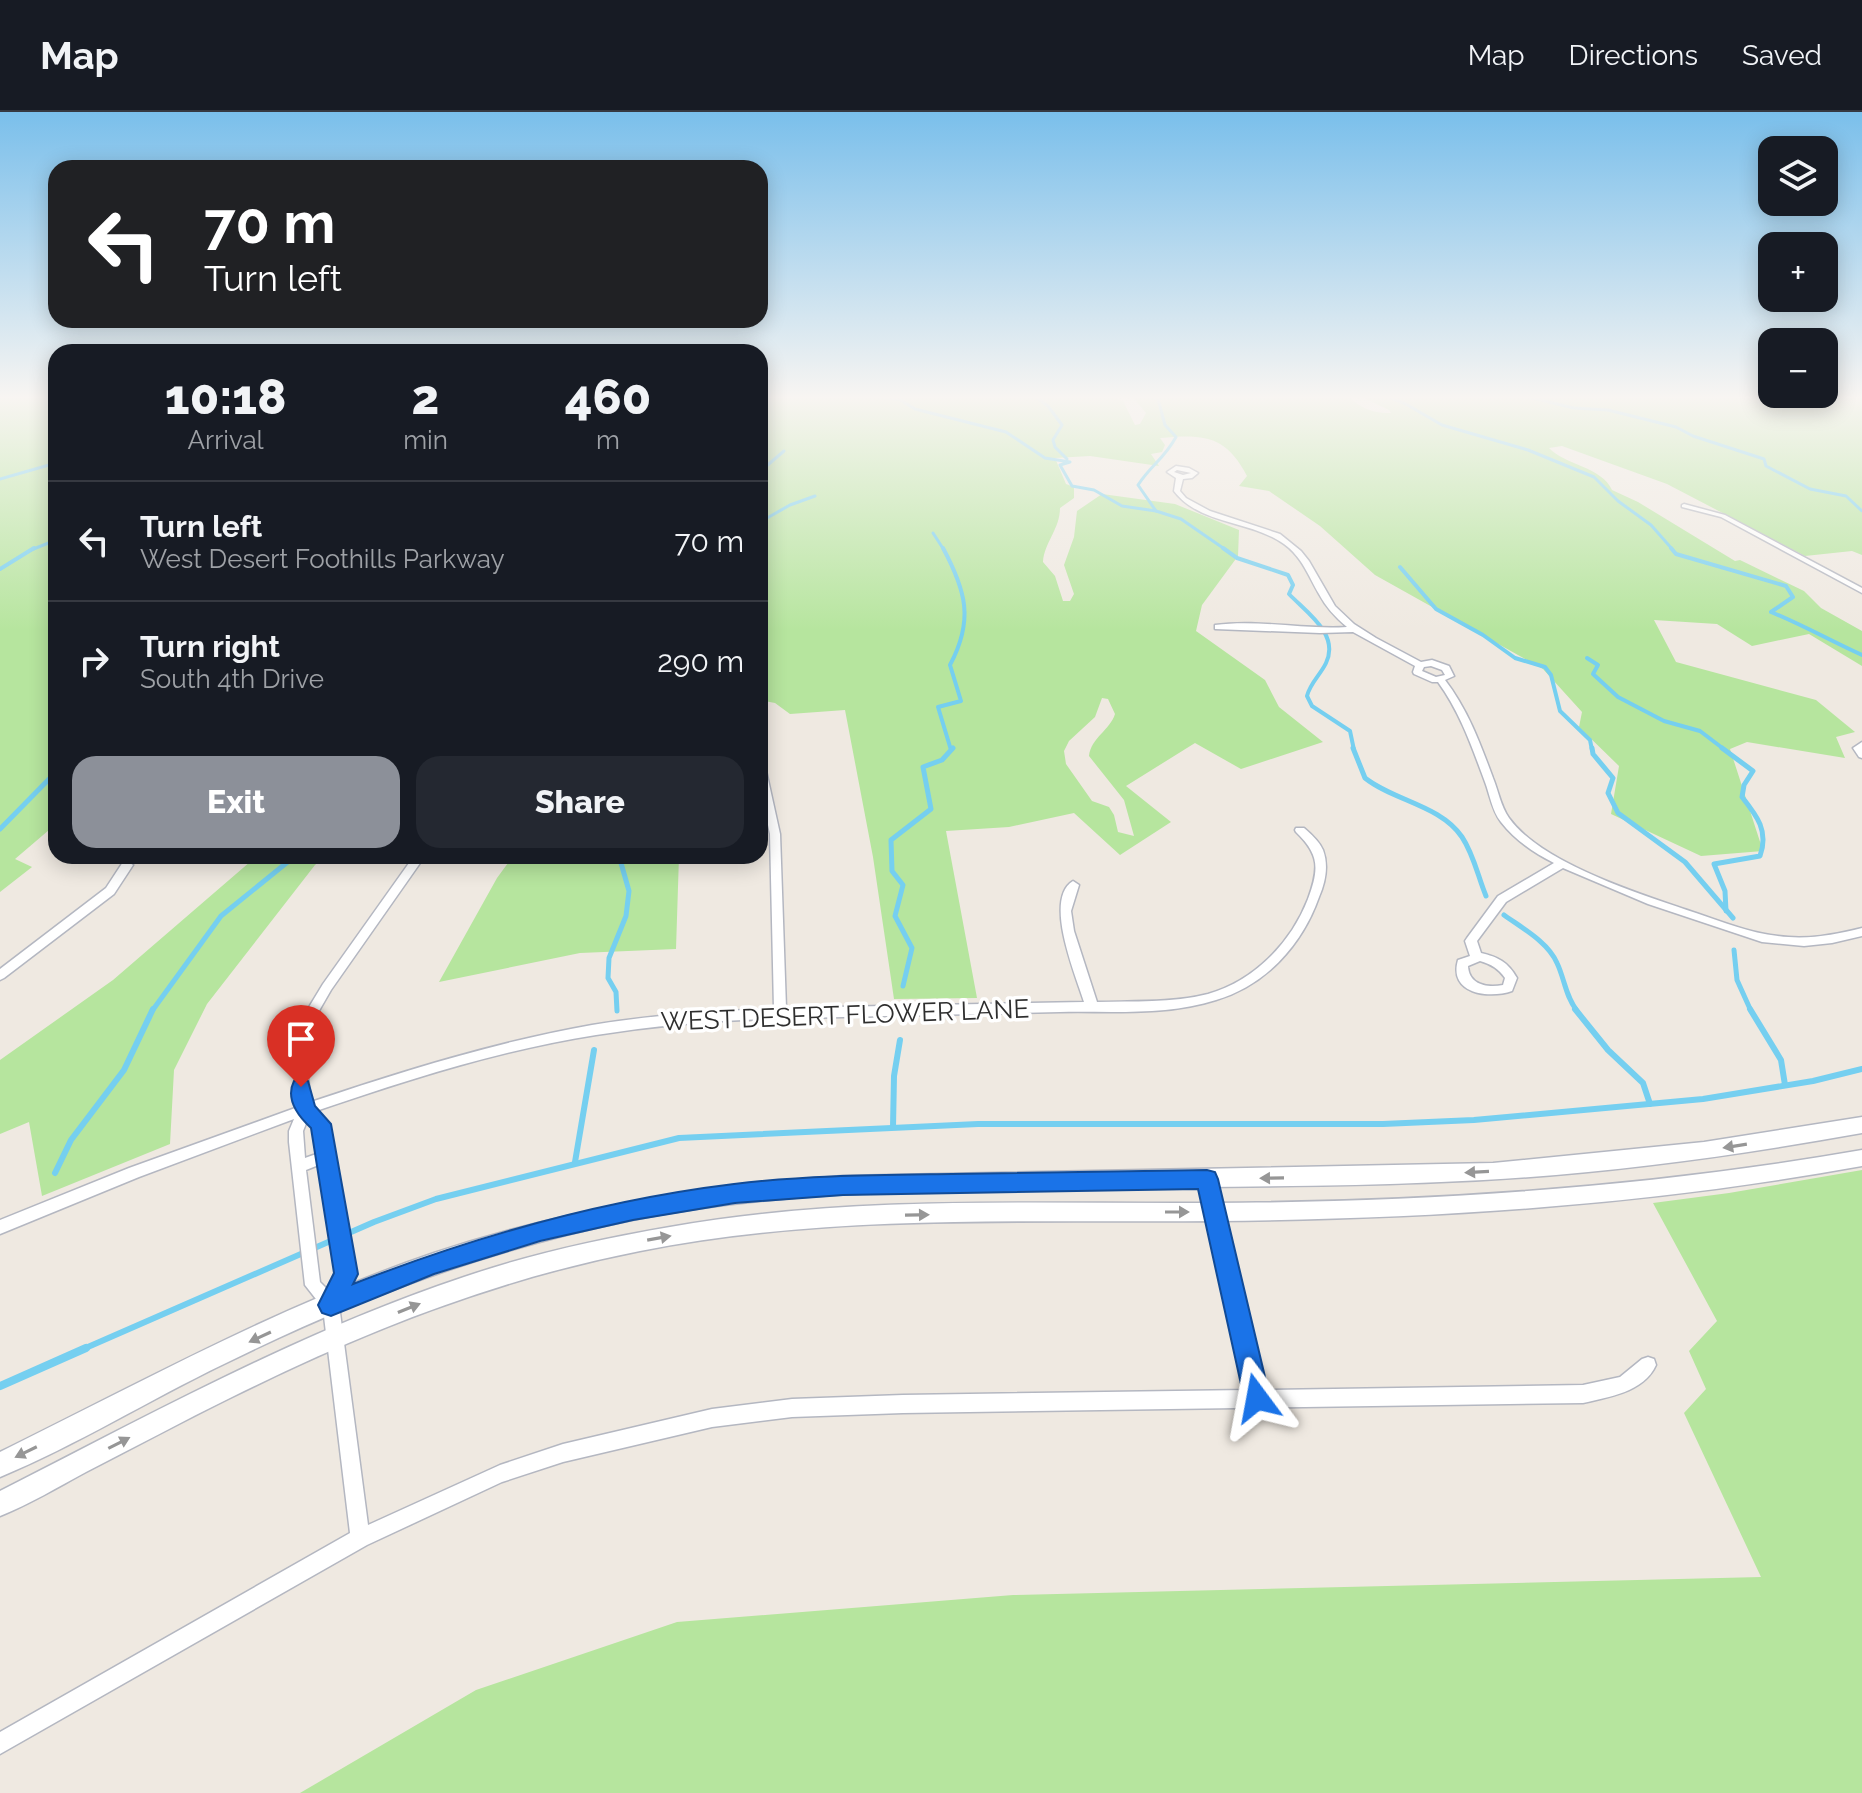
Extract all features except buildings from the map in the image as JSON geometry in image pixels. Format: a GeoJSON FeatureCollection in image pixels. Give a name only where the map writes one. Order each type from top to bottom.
{"type":"FeatureCollection","features":[{"type":"Feature","properties":{"kind":"street"},"geometry":{"type":"LineString","coordinates":[[1180,477],[1177,491],[1189,504],[1268,532],[1299,551],[1311,566],[1331,607],[1354,629],[1420,665],[1432,663],[1446,668],[1450,676],[1441,680],[1420,675],[1416,669],[1420,665]]}},
{"type":"Feature","properties":{"kind":"street"},"geometry":{"type":"LineString","coordinates":[[1684,506],[1723,516],[1862,591]]}},
{"type":"Feature","properties":{"kind":"street"},"geometry":{"type":"LineString","coordinates":[[1218,627],[1250,624],[1334,631],[1354,629]]}},
{"type":"Feature","properties":{"kind":"street"},"geometry":{"type":"LineString","coordinates":[[1441,680],[1472,732],[1503,817],[1530,846],[1561,864],[1746,934],[1773,941],[1816,943],[1862,932]]}},
{"type":"Feature","properties":{"kind":"street"},"geometry":{"type":"LineString","coordinates":[[1862,745],[1858,748],[1862,755]]}},
{"type":"Feature","properties":{"kind":"street"},"geometry":{"type":"LineString","coordinates":[[768,802],[775,834],[780,1012]]}},
{"type":"Feature","properties":{"kind":"street","name":"WEST DESERT FLOWER LANE"},"geometry":{"type":"LineString","coordinates":[[0,1227],[138,1169],[413,1073],[514,1045],[642,1022],[780,1012],[1191,1003],[1224,993],[1256,975],[1279,956],[1303,921],[1320,882],[1317,848],[1300,830]]}},
{"type":"Feature","properties":{"kind":"street"},"geometry":{"type":"LineString","coordinates":[[360,1538],[331,1305],[313,1285],[296,1131],[305,1110],[298,1053],[306,1022],[327,987],[414,864]]}},
{"type":"Feature","properties":{"kind":"street"},"geometry":{"type":"LineString","coordinates":[[1476,957],[1471,941],[1493,909],[1511,893],[1561,864]]}},
{"type":"Feature","properties":{"kind":"street"},"geometry":{"type":"LineString","coordinates":[[0,975],[110,891],[127,865]]}},
{"type":"Feature","properties":{"kind":"street"},"geometry":{"type":"LineString","coordinates":[[1073,885],[1065,911],[1068,931],[1092,1007]]}},
{"type":"Feature","properties":{"kind":"street"},"geometry":{"type":"LineString","coordinates":[[305,1110],[321,1124],[346,1274],[331,1305]]}},
{"type":"Feature","properties":{"kind":"street"},"geometry":{"type":"LineString","coordinates":[[0,1465],[331,1305],[432,1264],[540,1231],[633,1210],[735,1193],[843,1185],[1440,1174],[1552,1168],[1702,1152],[1862,1125]]}},
{"type":"Feature","properties":{"kind":"street"},"geometry":{"type":"LineString","coordinates":[[299,1166],[326,1156]]}},
{"type":"Feature","properties":{"kind":"street"},"geometry":{"type":"LineString","coordinates":[[0,1504],[211,1395],[337,1338],[463,1287],[626,1244],[756,1223],[836,1216],[1215,1212],[1463,1205],[1619,1196],[1854,1160]]}},
{"type":"Feature","properties":{"kind":"street"},"geometry":{"type":"LineString","coordinates":[[1207,1179],[1257,1398]]}},
{"type":"Feature","properties":{"kind":"street"},"geometry":{"type":"LineString","coordinates":[[0,1744],[224,1613],[360,1538],[500,1474],[563,1453],[712,1418],[814,1407],[1583,1394],[1624,1385],[1648,1365]]}},
{"type":"Feature","properties":{"kind":"green space"},"geometry":{"type":"Polygon","coordinates":[[[0,474],[48,474],[48,831],[15,859],[32,867],[0,892],[0,474]]]}},
{"type":"Feature","properties":{"kind":"green space"},"geometry":{"type":"Polygon","coordinates":[[[768,474],[1062,474],[1066,484],[1074,487],[1074,498],[1060,508],[1043,562],[1055,576],[1063,601],[1070,601],[1074,594],[1064,565],[1074,537],[1077,511],[1102,494],[1175,504],[1239,530],[1238,556],[1202,605],[1196,631],[1265,680],[1279,707],[1323,742],[1241,769],[1195,743],[1126,786],[1171,822],[1120,855],[1074,813],[1009,827],[946,831],[977,998],[894,999],[873,857],[845,710],[790,714],[768,702],[768,474]],[[1102,698],[1095,717],[1069,741],[1064,751],[1066,764],[1092,801],[1109,807],[1118,832],[1134,836],[1124,800],[1089,756],[1093,744],[1115,714],[1108,699],[1102,698]]]}},
{"type":"Feature","properties":{"kind":"green space"},"geometry":{"type":"Polygon","coordinates":[[[1246,474],[1598,474],[1612,490],[1638,502],[1735,561],[1740,560],[1804,591],[1821,608],[1862,631],[1862,666],[1809,634],[1752,646],[1717,624],[1654,620],[1676,662],[1816,700],[1855,732],[1836,737],[1845,758],[1747,742],[1730,749],[1763,851],[1701,856],[1611,814],[1619,766],[1579,727],[1582,712],[1543,669],[1375,575],[1320,526],[1269,491],[1239,486],[1246,474]]]}},
{"type":"Feature","properties":{"kind":"green space"},"geometry":{"type":"Polygon","coordinates":[[[1641,474],[1862,474],[1862,555],[1852,551],[1805,556],[1667,484],[1641,474]]]}},
{"type":"Feature","properties":{"kind":"green space"},"geometry":{"type":"Polygon","coordinates":[[[248,864],[316,864],[207,1004],[174,1070],[170,1144],[42,1196],[29,1122],[0,1134],[0,1060],[113,980],[248,864]]]}},
{"type":"Feature","properties":{"kind":"green space"},"geometry":{"type":"Polygon","coordinates":[[[507,864],[679,864],[676,949],[580,953],[439,982],[507,864]]]}},
{"type":"Feature","properties":{"kind":"green space"},"geometry":{"type":"Polygon","coordinates":[[[1862,1170],[1862,1793],[300,1793],[476,1690],[677,1622],[1013,1595],[1761,1577],[1684,1413],[1706,1389],[1689,1351],[1717,1321],[1653,1203],[1862,1170]]]}},
{"type":"Feature","properties":{"kind":"waterway"},"geometry":{"type":"LineString","coordinates":[[0,479],[16,474]]}},
{"type":"Feature","properties":{"kind":"waterway"},"geometry":{"type":"LineString","coordinates":[[1065,474],[1072,486],[1094,490],[1122,506],[1156,511]]}},
{"type":"Feature","properties":{"kind":"waterway"},"geometry":{"type":"LineString","coordinates":[[1146,474],[1138,485],[1156,511]]}},
{"type":"Feature","properties":{"kind":"waterway"},"geometry":{"type":"LineString","coordinates":[[1588,474],[1651,525],[1673,550]]}},
{"type":"Feature","properties":{"kind":"waterway"},"geometry":{"type":"LineString","coordinates":[[1782,474],[1810,489],[1846,496],[1862,511]]}},
{"type":"Feature","properties":{"kind":"waterway"},"geometry":{"type":"LineString","coordinates":[[768,517],[815,496]]}},
{"type":"Feature","properties":{"kind":"waterway"},"geometry":{"type":"LineString","coordinates":[[1156,511],[1181,519],[1226,550]]}},
{"type":"Feature","properties":{"kind":"waterway"},"geometry":{"type":"LineString","coordinates":[[933,533],[944,550]]}},
{"type":"Feature","properties":{"kind":"waterway"},"geometry":{"type":"LineString","coordinates":[[31,550],[48,543]]}},
{"type":"Feature","properties":{"kind":"waterway"},"geometry":{"type":"LineString","coordinates":[[0,569],[34,548]]}},
{"type":"Feature","properties":{"kind":"waterway"},"geometry":{"type":"LineString","coordinates":[[1223,548],[1237,558],[1288,575],[1293,585],[1289,594],[1319,624],[1329,643],[1326,663],[1307,696],[1312,706],[1350,731],[1354,750]]}},
{"type":"Feature","properties":{"kind":"waterway"},"geometry":{"type":"LineString","coordinates":[[1671,548],[1676,554],[1786,586],[1793,597],[1771,612],[1862,655]]}},
{"type":"Feature","properties":{"kind":"waterway"},"geometry":{"type":"LineString","coordinates":[[944,550],[957,578],[964,606],[962,634],[950,665],[961,701],[938,707],[951,750]]}},
{"type":"Feature","properties":{"kind":"waterway"},"geometry":{"type":"LineString","coordinates":[[1400,567],[1436,609],[1483,635],[1515,658],[1545,667],[1551,675],[1560,711],[1590,740],[1592,750]]}},
{"type":"Feature","properties":{"kind":"waterway"},"geometry":{"type":"LineString","coordinates":[[1587,658],[1598,665],[1593,674],[1618,697],[1664,721],[1700,731],[1725,750]]}},
{"type":"Feature","properties":{"kind":"waterway"},"geometry":{"type":"LineString","coordinates":[[903,986],[912,948],[895,916],[903,885],[892,871],[891,840],[931,809],[923,767],[942,760],[953,748]]}},
{"type":"Feature","properties":{"kind":"waterway"},"geometry":{"type":"LineString","coordinates":[[1353,748],[1365,778],[1429,810],[1453,826],[1470,851],[1486,896]]}},
{"type":"Feature","properties":{"kind":"waterway"},"geometry":{"type":"LineString","coordinates":[[1592,748],[1593,754],[1613,778],[1608,793],[1618,813],[1685,862],[1726,910]]}},
{"type":"Feature","properties":{"kind":"waterway"},"geometry":{"type":"LineString","coordinates":[[1722,748],[1753,771],[1744,785],[1742,797],[1757,817],[1763,839],[1760,856],[1714,864],[1725,891],[1726,910]]}},
{"type":"Feature","properties":{"kind":"waterway"},"geometry":{"type":"LineString","coordinates":[[0,829],[48,780]]}},
{"type":"Feature","properties":{"kind":"waterway"},"geometry":{"type":"LineString","coordinates":[[152,1011],[221,916],[285,864]]}},
{"type":"Feature","properties":{"kind":"waterway"},"geometry":{"type":"LineString","coordinates":[[617,1011],[616,992],[608,978],[609,958],[626,916],[629,891],[621,864]]}},
{"type":"Feature","properties":{"kind":"waterway"},"geometry":{"type":"LineString","coordinates":[[1726,910],[1733,918]]}},
{"type":"Feature","properties":{"kind":"waterway"},"geometry":{"type":"LineString","coordinates":[[1504,915],[1534,936],[1553,955],[1577,1011]]}},
{"type":"Feature","properties":{"kind":"waterway"},"geometry":{"type":"LineString","coordinates":[[1734,950],[1737,980],[1750,1010]]}},
{"type":"Feature","properties":{"kind":"waterway"},"geometry":{"type":"LineString","coordinates":[[1575,1009],[1608,1050],[1643,1083],[1650,1104]]}},
{"type":"Feature","properties":{"kind":"waterway"},"geometry":{"type":"LineString","coordinates":[[1750,1010],[1781,1060],[1785,1085]]}},
{"type":"Feature","properties":{"kind":"waterway"},"geometry":{"type":"LineString","coordinates":[[55,1173],[71,1140],[124,1070],[152,1011]]}},
{"type":"Feature","properties":{"kind":"waterway"},"geometry":{"type":"LineString","coordinates":[[893,1127],[894,1076],[900,1040]]}},
{"type":"Feature","properties":{"kind":"waterway"},"geometry":{"type":"LineString","coordinates":[[575,1162],[594,1050]]}},
{"type":"Feature","properties":{"kind":"waterway"},"geometry":{"type":"LineString","coordinates":[[1650,1104],[1703,1099],[1813,1081],[1862,1069]]}},
{"type":"Feature","properties":{"kind":"waterway"},"geometry":{"type":"LineString","coordinates":[[81,1350],[374,1222],[436,1199],[679,1138],[978,1124],[1383,1124],[1474,1120],[1650,1104]]}},
{"type":"Feature","properties":{"kind":"waterway"},"geometry":{"type":"LineString","coordinates":[[0,1386],[86,1348]]}},
{"type":"Feature","properties":{"kind":"route"},"geometry":{"type":"LineString","coordinates":[[301,1087],[305,1110],[321,1124],[346,1274],[331,1305],[432,1264],[540,1231],[633,1210],[735,1193],[843,1185],[1207,1179],[1257,1398]]}}]}
